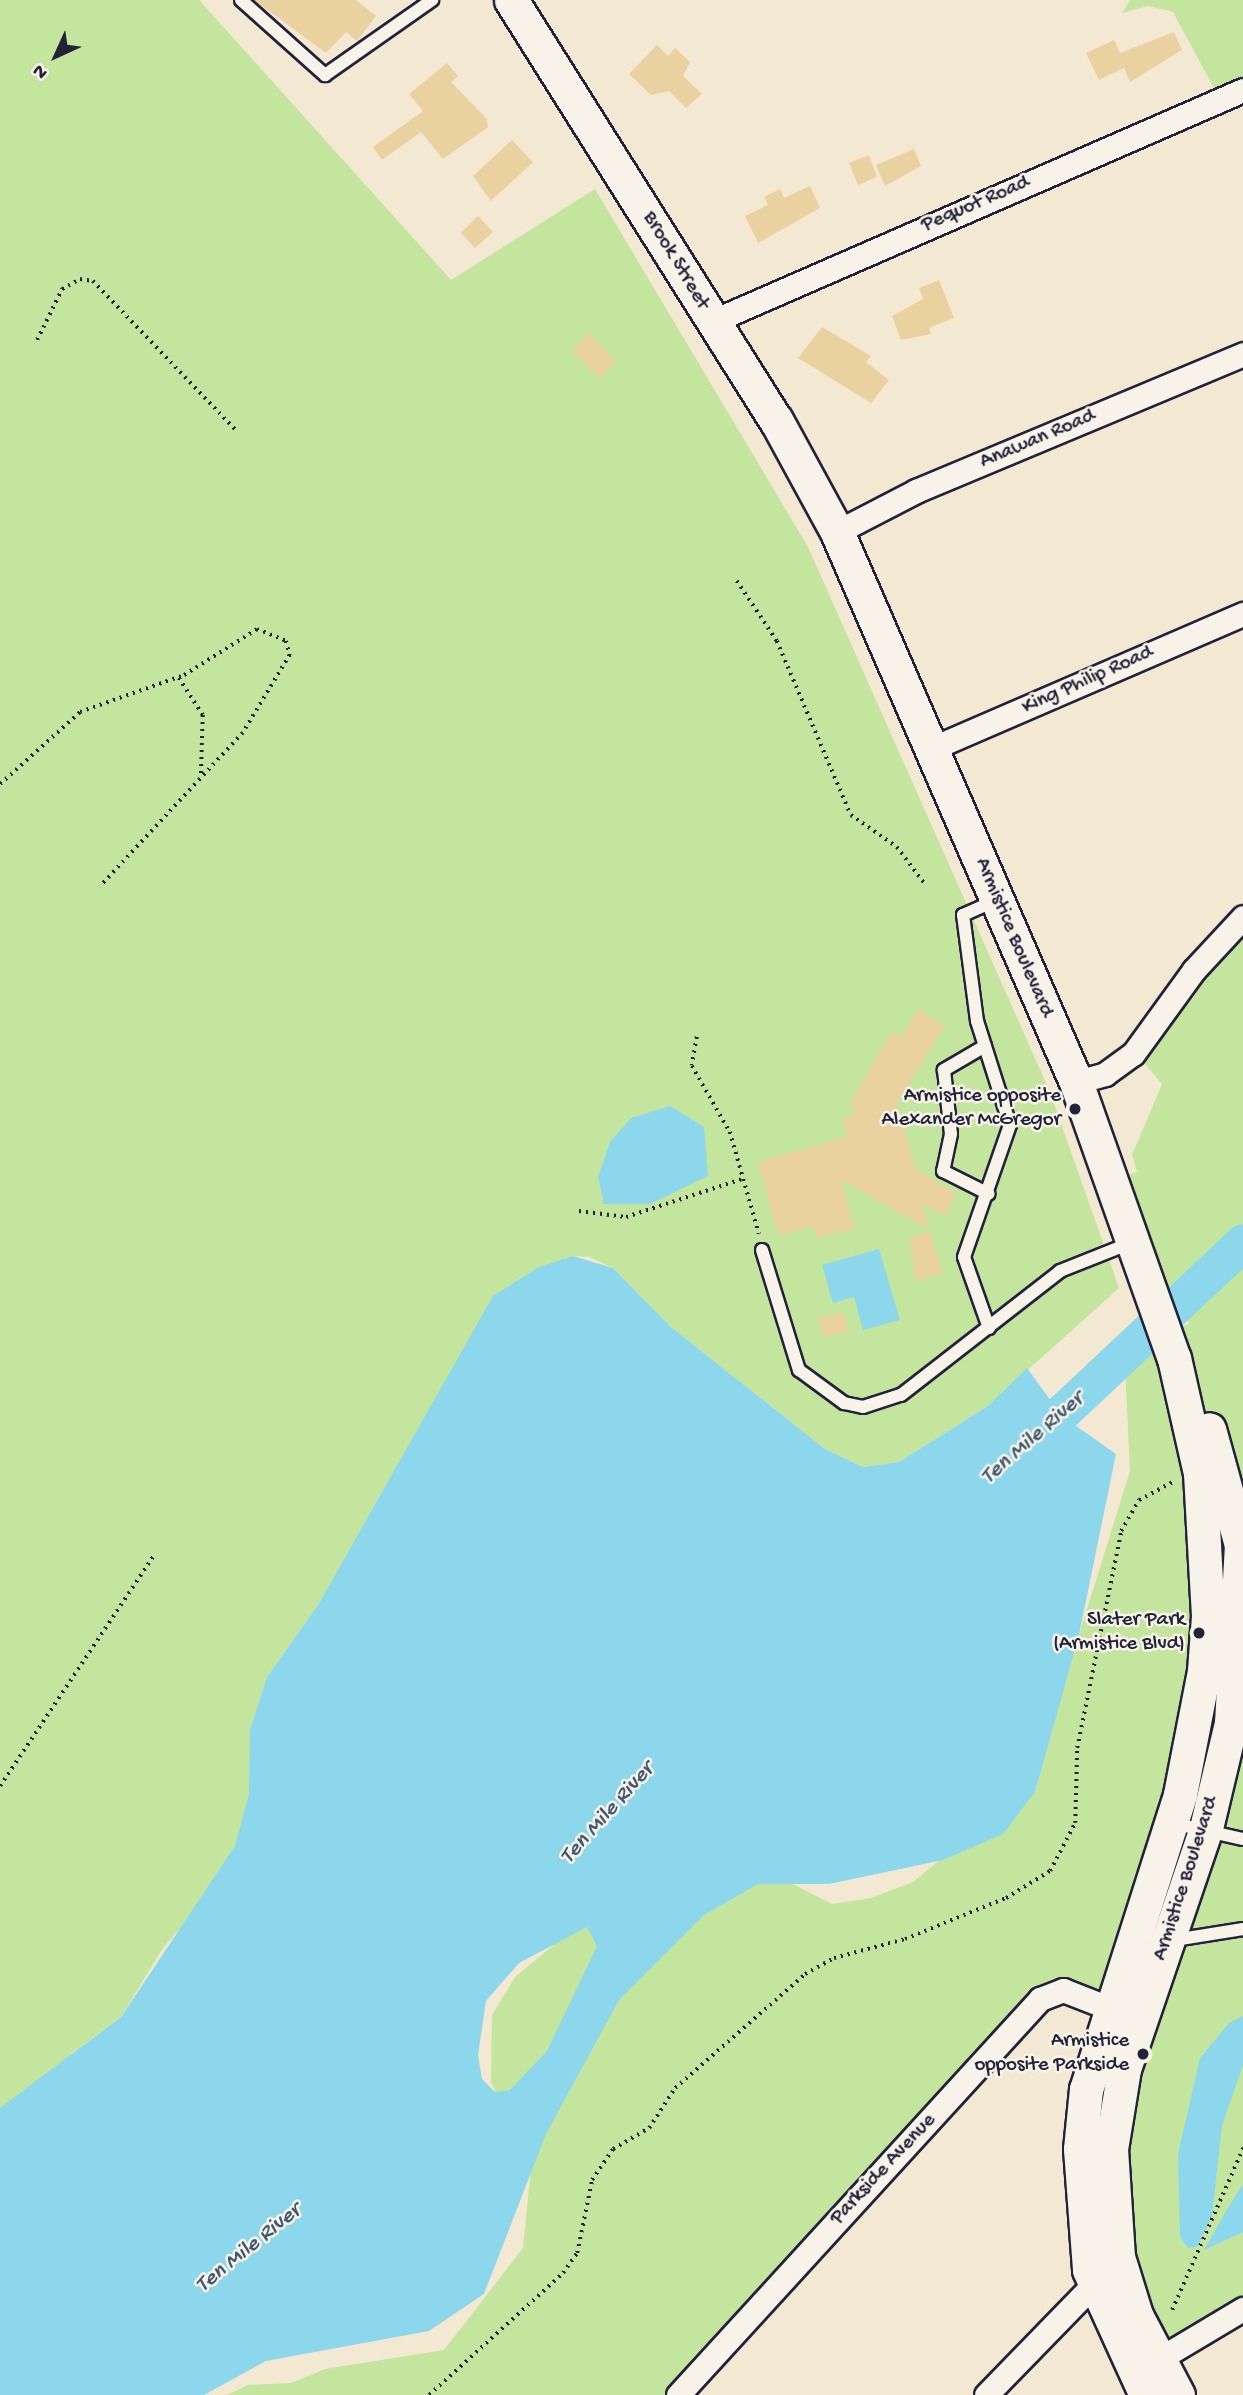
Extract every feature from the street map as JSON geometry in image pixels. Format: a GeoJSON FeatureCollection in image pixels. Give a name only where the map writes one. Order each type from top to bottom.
{"type":"FeatureCollection","features":[{"type":"Feature","properties":{"kind":"main road","name":"Brook Street"},"geometry":{"type":"LineString","coordinates":[[511,0],[711,323],[776,420],[835,529]]}},
{"type":"Feature","properties":{"kind":"main road","name":"Armistice Boulevard"},"geometry":{"type":"LineString","coordinates":[[835,529],[933,748],[1076,1082],[1174,1358],[1213,1438],[1241,1545],[1236,1684],[1206,1828],[1124,2069],[1111,2149],[1118,2257],[1159,2359],[1178,2395]]}},
{"type":"Feature","properties":{"kind":"main road","name":"Armistice Boulevard"},"geometry":{"type":"LineString","coordinates":[[1146,2395],[1094,2284],[1083,2223],[1081,2118],[1109,2008],[1170,1822],[1204,1671],[1208,1616],[1200,1473],[1174,1358]]}},
{"type":"Feature","properties":{"kind":"street","name":"Pequot Road"},"geometry":{"type":"LineString","coordinates":[[711,323],[1243,90]]}},
{"type":"Feature","properties":{"kind":"street","name":"Anawan Road"},"geometry":{"type":"LineString","coordinates":[[835,529],[916,491],[1243,354]]}},
{"type":"Feature","properties":{"kind":"street","name":"King Philip Road"},"geometry":{"type":"LineString","coordinates":[[933,748],[1243,614]]}},
{"type":"Feature","properties":{"kind":"street"},"geometry":{"type":"LineString","coordinates":[[1076,1082],[1105,1074],[1133,1054],[1194,970],[1243,917]]}},
{"type":"Feature","properties":{"kind":"street","name":"Parkside Avenue"},"geometry":{"type":"LineString","coordinates":[[678,2395],[1040,1999],[1063,1990],[1109,2008]]}},
{"type":"Feature","properties":{"kind":"street"},"geometry":{"type":"LineString","coordinates":[[986,2395],[1094,2284]]}},
{"type":"Feature","properties":{"kind":"street"},"geometry":{"type":"LineString","coordinates":[[1159,2359],[1243,2309]]}},
{"type":"Feature","properties":{"kind":"lane"},"geometry":{"type":"LineString","coordinates":[[241,0],[325,75],[416,4],[432,0]]}},
{"type":"Feature","properties":{"kind":"lane"},"geometry":{"type":"LineString","coordinates":[[989,1328],[964,1257],[989,1194],[1010,1125],[985,1046],[963,915],[997,899]]}},
{"type":"Feature","properties":{"kind":"lane"},"geometry":{"type":"LineString","coordinates":[[985,1046],[944,1070],[951,1133],[943,1171],[989,1194]]}},
{"type":"Feature","properties":{"kind":"lane"},"geometry":{"type":"LineString","coordinates":[[762,1250],[793,1360],[844,1403],[880,1406],[901,1395],[1060,1271],[1128,1228]]}},
{"type":"Feature","properties":{"kind":"lane"},"geometry":{"type":"LineString","coordinates":[[1170,1822],[1206,1828],[1243,1839]]}},
{"type":"Feature","properties":{"kind":"lane"},"geometry":{"type":"LineString","coordinates":[[1133,1939],[1169,1941],[1243,1928]]}},
{"type":"Feature","properties":{"kind":"path"},"geometry":{"type":"LineString","coordinates":[[37,340],[62,289],[80,279],[93,281],[237,431]]}},
{"type":"Feature","properties":{"kind":"path"},"geometry":{"type":"LineString","coordinates":[[737,581],[772,630],[851,815],[902,852],[925,884]]}},
{"type":"Feature","properties":{"kind":"path"},"geometry":{"type":"LineString","coordinates":[[0,784],[80,712],[179,678],[257,629],[277,633],[289,645],[285,664],[243,733],[100,887]]}},
{"type":"Feature","properties":{"kind":"path"},"geometry":{"type":"LineString","coordinates":[[179,678],[203,715],[201,780]]}},
{"type":"Feature","properties":{"kind":"path"},"geometry":{"type":"LineString","coordinates":[[697,1037],[692,1066],[730,1132],[746,1178],[762,1250]]}},
{"type":"Feature","properties":{"kind":"path"},"geometry":{"type":"LineString","coordinates":[[579,1211],[626,1217],[746,1178]]}},
{"type":"Feature","properties":{"kind":"path"},"geometry":{"type":"LineString","coordinates":[[429,2395],[563,2273],[577,2253],[592,2180],[613,2149],[649,2128],[675,2088],[805,1974],[834,1958],[905,1939],[998,1902],[1050,1871],[1075,1823],[1077,1748],[1121,1531],[1139,1500],[1200,1473]]}},
{"type":"Feature","properties":{"kind":"path"},"geometry":{"type":"LineString","coordinates":[[0,1786],[154,1555]]}},
{"type":"Feature","properties":{"kind":"path"},"geometry":{"type":"LineString","coordinates":[[1172,2310],[1243,2148]]}},
{"type":"Feature","properties":{"kind":"green space"},"geometry":{"type":"Polygon","coordinates":[[[0,0],[199,0],[451,280],[595,189],[808,547],[1050,1092],[1119,1288],[988,1406],[899,1462],[863,1467],[825,1449],[671,1327],[613,1268],[589,1257],[573,1256],[494,1296],[318,1605],[267,1677],[250,1729],[329,1759],[163,1948],[121,2017],[71,2054],[0,2124],[0,0]]]}},
{"type":"Feature","properties":{"kind":"green space"},"geometry":{"type":"Polygon","coordinates":[[[1130,0],[1243,0],[1243,83],[1217,94],[1173,12],[1148,6],[1122,13],[1130,0]]]}},
{"type":"Feature","properties":{"kind":"green space"},"geometry":{"type":"Polygon","coordinates":[[[1243,917],[1243,2304],[1166,2349],[1136,2291],[1122,2161],[1146,2034],[1052,1994],[679,2395],[227,2395],[248,2385],[291,2383],[325,2369],[444,2350],[523,2248],[531,2167],[491,2082],[492,2015],[515,1977],[580,1923],[755,1865],[832,1904],[871,1898],[913,1882],[947,1854],[993,1835],[1037,1787],[1044,1708],[1077,1641],[1130,1471],[1125,1367],[1144,1339],[1189,1324],[1177,1288],[1153,1291],[1115,1180],[1137,1172],[1132,1155],[1162,1084],[1139,1057],[1243,917]]]}},
{"type":"Feature","properties":{"kind":"water"},"geometry":{"type":"Polygon","coordinates":[[[670,1106],[704,1127],[708,1176],[650,1204],[604,1204],[598,1177],[610,1142],[631,1118],[670,1106]]]}},
{"type":"Feature","properties":{"kind":"water"},"geometry":{"type":"Polygon","coordinates":[[[879,1249],[900,1320],[863,1330],[854,1297],[833,1303],[822,1265],[879,1249]]]}},
{"type":"Feature","properties":{"kind":"water"},"geometry":{"type":"Polygon","coordinates":[[[573,1256],[613,1268],[671,1327],[825,1449],[863,1467],[899,1462],[988,1406],[1027,1368],[1062,1416],[1116,1454],[1079,1635],[1035,1792],[1003,1834],[943,1860],[829,1884],[758,1884],[704,1915],[619,2000],[546,2134],[484,2294],[429,2331],[266,2361],[204,2395],[0,2395],[0,2108],[121,2017],[235,1846],[249,1794],[250,1729],[267,1677],[318,1605],[493,1296],[539,1267],[573,1256]],[[587,1927],[519,1963],[486,2001],[478,2055],[482,2079],[495,2092],[510,2090],[547,2051],[597,1946],[587,1927]]]}},
{"type":"Feature","properties":{"kind":"water"},"geometry":{"type":"Polygon","coordinates":[[[1243,2016],[1243,2065],[1222,2126],[1212,2216],[1197,2247],[1188,2248],[1180,2237],[1178,2154],[1200,2058],[1229,2023],[1243,2016]]]}},
{"type":"Feature","properties":{"kind":"water"},"geometry":{"type":"Polygon","coordinates":[[[1243,2184],[1243,2232],[1204,2250],[1226,2211],[1243,2184]]]}},
{"type":"Feature","properties":{"kind":"building"},"geometry":{"type":"Polygon","coordinates":[[[254,0],[356,0],[376,16],[357,41],[346,32],[326,53],[254,0]]]}},
{"type":"Feature","properties":{"kind":"building"},"geometry":{"type":"Polygon","coordinates":[[[1174,32],[1182,50],[1130,82],[1124,68],[1099,80],[1086,53],[1114,40],[1120,53],[1174,32]]]}},
{"type":"Feature","properties":{"kind":"building"},"geometry":{"type":"Polygon","coordinates":[[[657,45],[668,56],[675,48],[690,62],[683,76],[702,94],[686,108],[669,91],[651,95],[629,74],[657,45]]]}},
{"type":"Feature","properties":{"kind":"building"},"geometry":{"type":"Polygon","coordinates":[[[447,63],[458,76],[451,82],[487,119],[488,127],[443,159],[421,132],[382,160],[373,147],[423,111],[409,94],[447,63]]]}},
{"type":"Feature","properties":{"kind":"building"},"geometry":{"type":"Polygon","coordinates":[[[512,140],[533,162],[491,201],[473,176],[512,140]]]}},
{"type":"Feature","properties":{"kind":"building"},"geometry":{"type":"Polygon","coordinates":[[[914,149],[921,166],[885,186],[876,165],[914,149]]]}},
{"type":"Feature","properties":{"kind":"building"},"geometry":{"type":"Polygon","coordinates":[[[869,155],[877,177],[858,185],[849,163],[869,155]]]}},
{"type":"Feature","properties":{"kind":"building"},"geometry":{"type":"Polygon","coordinates":[[[810,186],[820,208],[758,243],[745,216],[768,205],[764,197],[780,189],[784,198],[810,186]]]}},
{"type":"Feature","properties":{"kind":"building"},"geometry":{"type":"Polygon","coordinates":[[[478,216],[493,232],[475,248],[461,233],[478,216]]]}},
{"type":"Feature","properties":{"kind":"building"},"geometry":{"type":"Polygon","coordinates":[[[939,280],[954,318],[929,328],[931,334],[901,340],[892,316],[923,299],[919,288],[939,280]]]}},
{"type":"Feature","properties":{"kind":"building"},"geometry":{"type":"Polygon","coordinates":[[[822,327],[871,356],[866,362],[889,380],[871,403],[798,358],[822,327]]]}},
{"type":"Feature","properties":{"kind":"building"},"geometry":{"type":"Polygon","coordinates":[[[589,333],[616,362],[599,378],[572,350],[589,333]]]}},
{"type":"Feature","properties":{"kind":"building"},"geometry":{"type":"Polygon","coordinates":[[[918,1009],[945,1025],[897,1103],[916,1170],[957,1193],[945,1216],[922,1203],[929,1229],[841,1180],[854,1228],[817,1238],[814,1226],[779,1236],[758,1162],[847,1137],[842,1117],[855,1114],[851,1102],[892,1031],[902,1037],[918,1009]]]}},
{"type":"Feature","properties":{"kind":"building"},"geometry":{"type":"Polygon","coordinates":[[[930,1232],[942,1273],[916,1281],[909,1238],[930,1232]]]}},
{"type":"Feature","properties":{"kind":"building"},"geometry":{"type":"Polygon","coordinates":[[[843,1312],[848,1331],[823,1337],[818,1318],[843,1312]]]}},
{"type":"Feature","properties":{"kind":"waterway","name":"Ten Mile River"},"geometry":{"type":"LineString","coordinates":[[1025,1447],[1243,1242]]}},
{"type":"Feature","properties":{"kind":"place","name":"Armistice opposite Alexander McGregor"},"geometry":{"type":"Point","coordinates":[1075,1109]}},
{"type":"Feature","properties":{"kind":"place","name":"Slater Park (Armistice Blvd)"},"geometry":{"type":"Point","coordinates":[1199,1633]}},
{"type":"Feature","properties":{"kind":"place","name":"Armistice opposite Parkside"},"geometry":{"type":"Point","coordinates":[1143,2054]}}]}
